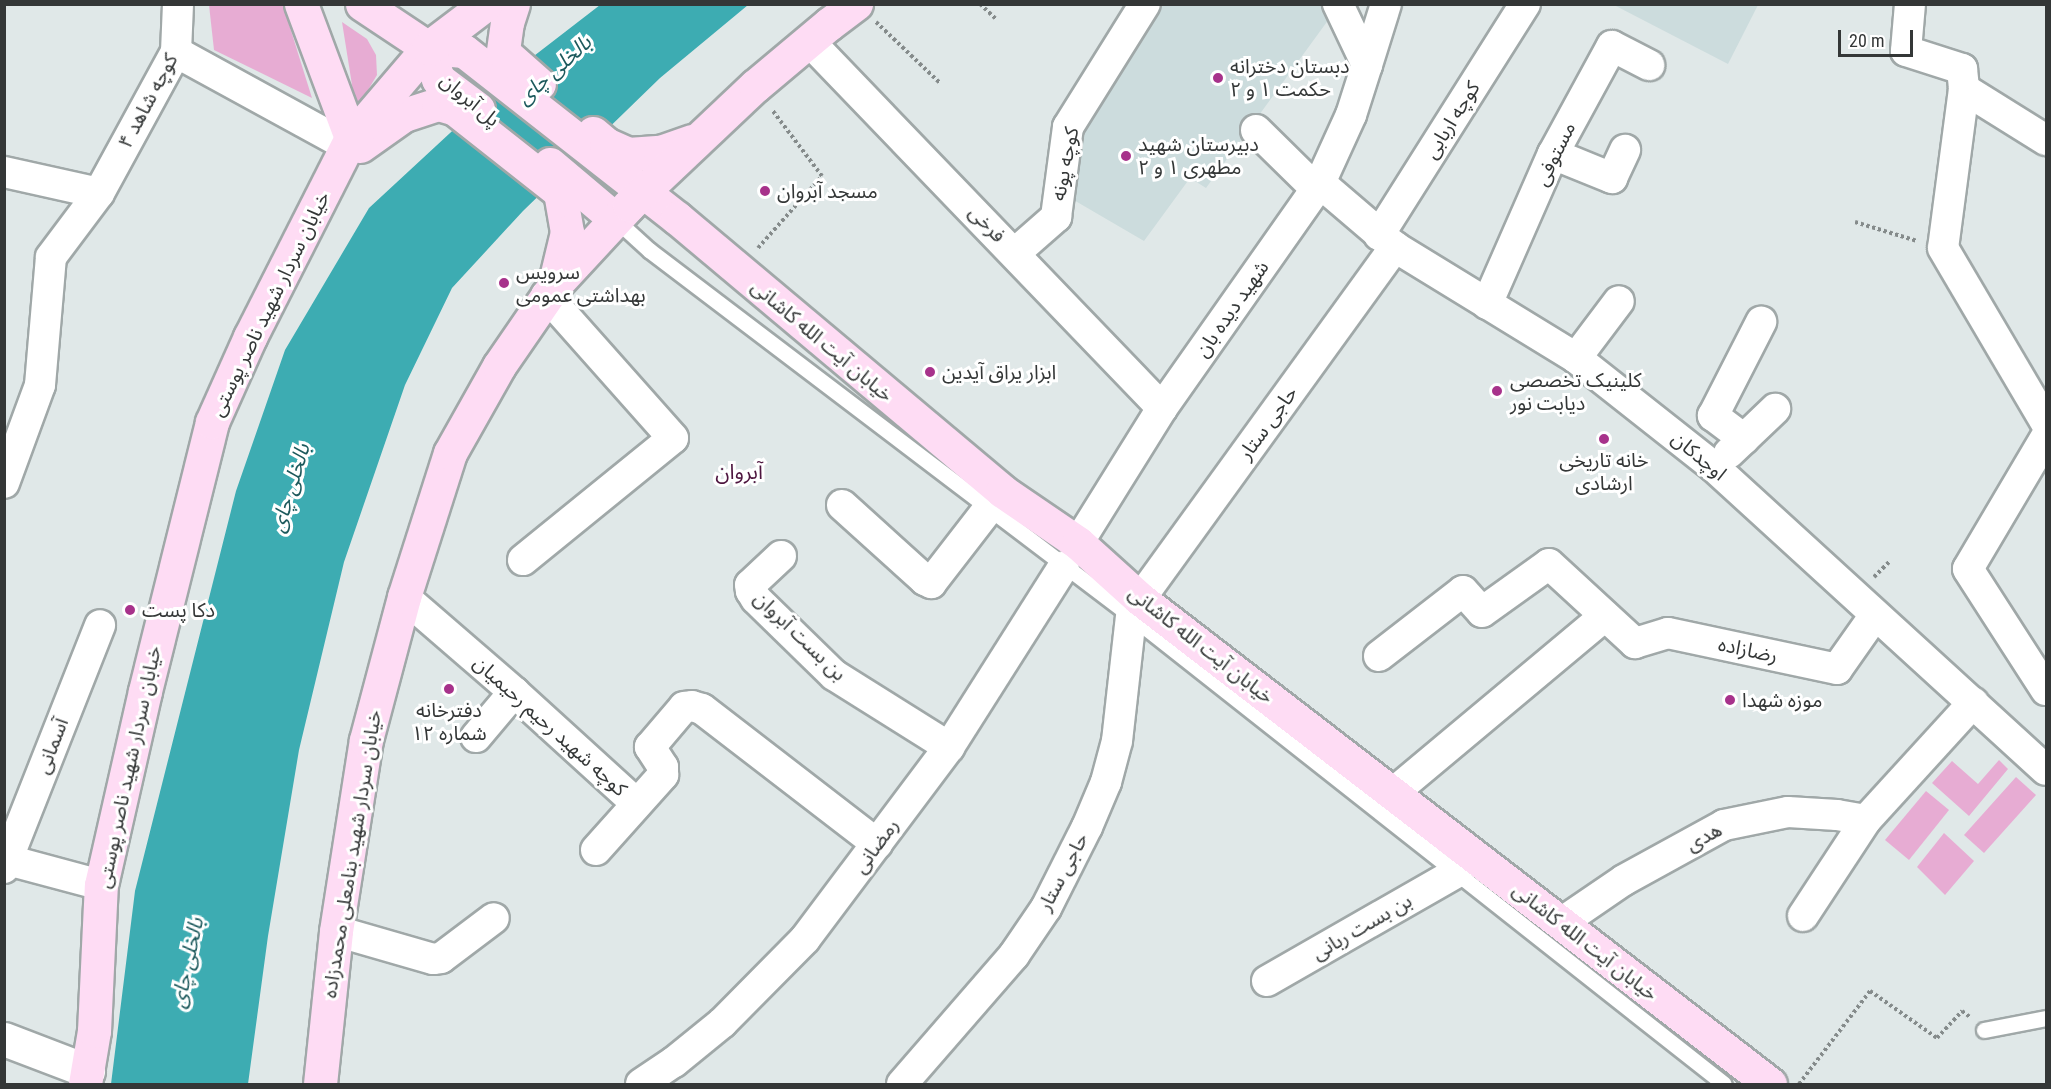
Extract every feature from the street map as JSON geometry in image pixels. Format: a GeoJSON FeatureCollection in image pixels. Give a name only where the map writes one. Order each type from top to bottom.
{"type":"FeatureCollection","features":[{"type":"Feature","properties":{"kind":"main road"},"geometry":{"type":"LineString","coordinates":[[301,4],[347,147],[404,115],[438,104],[469,111]]}},
{"type":"Feature","properties":{"kind":"main road","name":"خیابان سردار شهید ناصر پوستی"},"geometry":{"type":"LineString","coordinates":[[86,1078],[94,1030],[101,885],[145,691],[212,422],[250,337],[347,147],[428,48],[486,4]]}},
{"type":"Feature","properties":{"kind":"main road"},"geometry":{"type":"LineString","coordinates":[[505,69],[503,52],[507,22],[513,4]]}},
{"type":"Feature","properties":{"kind":"main road"},"geometry":{"type":"LineString","coordinates":[[370,7],[428,48]]}},
{"type":"Feature","properties":{"kind":"main road","name":"خیابان سردار شهید بنامعلی محمدزاده"},"geometry":{"type":"LineString","coordinates":[[320,1084],[336,931],[366,740],[404,597],[450,453],[499,366],[550,290],[615,219],[755,86],[829,24],[865,12]]}},
{"type":"Feature","properties":{"kind":"main road","name":"پل آبروان"},"geometry":{"type":"LineString","coordinates":[[601,149],[505,69],[464,51],[428,48],[438,79],[469,111],[568,192],[615,219]]}},
{"type":"Feature","properties":{"kind":"main road"},"geometry":{"type":"LineString","coordinates":[[601,149],[628,154],[660,152],[699,138]]}},
{"type":"Feature","properties":{"kind":"main road"},"geometry":{"type":"LineString","coordinates":[[601,149],[643,192]]}},
{"type":"Feature","properties":{"kind":"main road"},"geometry":{"type":"LineString","coordinates":[[550,290],[567,232],[568,192]]}},
{"type":"Feature","properties":{"kind":"main road","name":"خیابان آیت الله کاشانی"},"geometry":{"type":"LineString","coordinates":[[643,192],[738,272],[996,500],[1071,555],[1136,608],[1393,793],[1770,1084]]}},
{"type":"Feature","properties":{"kind":"street","name":"کوچه شاهد ۴"},"geometry":{"type":"LineString","coordinates":[[7,471],[39,385],[51,257],[99,193],[176,52],[178,4]]}},
{"type":"Feature","properties":{"kind":"street","name":"کوچه پونه"},"geometry":{"type":"LineString","coordinates":[[1015,253],[1056,217],[1068,127],[1145,4]]}},
{"type":"Feature","properties":{"kind":"street"},"geometry":{"type":"LineString","coordinates":[[1338,4],[1366,65]]}},
{"type":"Feature","properties":{"kind":"street","name":"شهید دیده بان"},"geometry":{"type":"LineString","coordinates":[[1071,555],[1162,408],[1318,186],[1351,115],[1386,4]]}},
{"type":"Feature","properties":{"kind":"street","name":"کوچه اربابی"},"geometry":{"type":"LineString","coordinates":[[1387,241],[1525,4]]}},
{"type":"Feature","properties":{"kind":"street"},"geometry":{"type":"LineString","coordinates":[[1910,4],[1906,51],[1962,69],[1964,89],[1943,248],[2046,423]]}},
{"type":"Feature","properties":{"kind":"street","name":"فرخی"},"geometry":{"type":"LineString","coordinates":[[810,42],[1162,408]]}},
{"type":"Feature","properties":{"kind":"street","name":"مستوفی"},"geometry":{"type":"LineString","coordinates":[[1487,304],[1553,154],[1612,46],[1649,65]]}},
{"type":"Feature","properties":{"kind":"street"},"geometry":{"type":"LineString","coordinates":[[176,52],[347,147]]}},
{"type":"Feature","properties":{"kind":"street"},"geometry":{"type":"LineString","coordinates":[[1964,89],[2046,140]]}},
{"type":"Feature","properties":{"kind":"street","name":"اوچدکان"},"geometry":{"type":"LineString","coordinates":[[1256,130],[1318,186],[1387,241],[1576,358],[1714,467],[2046,770]]}},
{"type":"Feature","properties":{"kind":"street"},"geometry":{"type":"LineString","coordinates":[[1553,154],[1612,178],[1625,150]]}},
{"type":"Feature","properties":{"kind":"street"},"geometry":{"type":"LineString","coordinates":[[4,172],[99,193]]}},
{"type":"Feature","properties":{"kind":"street","name":"حاجی ستار"},"geometry":{"type":"LineString","coordinates":[[902,1084],[1014,955],[1046,908],[1087,827],[1106,782],[1117,741],[1136,608],[1387,241]]}},
{"type":"Feature","properties":{"kind":"street"},"geometry":{"type":"LineString","coordinates":[[523,560],[673,438],[550,290]]}},
{"type":"Feature","properties":{"kind":"street"},"geometry":{"type":"LineString","coordinates":[[1576,358],[1619,301]]}},
{"type":"Feature","properties":{"kind":"street"},"geometry":{"type":"LineString","coordinates":[[1744,439],[1713,416],[1761,322]]}},
{"type":"Feature","properties":{"kind":"street"},"geometry":{"type":"LineString","coordinates":[[1714,467],[1775,409]]}},
{"type":"Feature","properties":{"kind":"street"},"geometry":{"type":"LineString","coordinates":[[2046,437],[1968,569],[2046,690]]}},
{"type":"Feature","properties":{"kind":"street"},"geometry":{"type":"LineString","coordinates":[[842,505],[931,583],[996,500]]}},
{"type":"Feature","properties":{"kind":"street","name":"رمضانی"},"geometry":{"type":"LineString","coordinates":[[641,1084],[674,1062],[722,1023],[762,986],[805,939],[948,747],[1071,555]]}},
{"type":"Feature","properties":{"kind":"street","name":"بن بست آبروان"},"geometry":{"type":"LineString","coordinates":[[781,556],[750,585],[756,599],[834,675],[948,747]]}},
{"type":"Feature","properties":{"kind":"street","name":"رضازاده"},"geometry":{"type":"LineString","coordinates":[[1379,656],[1463,591],[1482,612],[1549,564],[1635,643],[1668,633],[1837,669],[1875,615]]}},
{"type":"Feature","properties":{"kind":"street","name":"کوچه شهید رحیم رحیمیان"},"geometry":{"type":"LineString","coordinates":[[404,597],[514,692],[637,804],[665,771],[651,752],[652,742],[684,707],[692,706],[702,709],[877,844]]}},
{"type":"Feature","properties":{"kind":"street"},"geometry":{"type":"LineString","coordinates":[[1393,793],[1605,616]]}},
{"type":"Feature","properties":{"kind":"street","name":"آسمانی"},"geometry":{"type":"LineString","coordinates":[[5,862],[100,625]]}},
{"type":"Feature","properties":{"kind":"street"},"geometry":{"type":"LineString","coordinates":[[476,736],[514,692]]}},
{"type":"Feature","properties":{"kind":"street"},"geometry":{"type":"LineString","coordinates":[[1803,916],[1866,820],[1973,703]]}},
{"type":"Feature","properties":{"kind":"street"},"geometry":{"type":"LineString","coordinates":[[596,850],[637,804]]}},
{"type":"Feature","properties":{"kind":"street","name":"هدی"},"geometry":{"type":"LineString","coordinates":[[1561,923],[1624,880],[1724,825],[1788,812],[1837,815],[1866,820]]}},
{"type":"Feature","properties":{"kind":"street"},"geometry":{"type":"LineString","coordinates":[[5,862],[101,885]]}},
{"type":"Feature","properties":{"kind":"street","name":"بن بست ربانی"},"geometry":{"type":"LineString","coordinates":[[1267,981],[1457,872]]}},
{"type":"Feature","properties":{"kind":"street"},"geometry":{"type":"LineString","coordinates":[[336,931],[433,959],[441,958],[494,918]]}},
{"type":"Feature","properties":{"kind":"street"},"geometry":{"type":"LineString","coordinates":[[4,1040],[86,1078]]}},
{"type":"Feature","properties":{"kind":"lane"},"geometry":{"type":"LineString","coordinates":[[615,219],[649,250],[996,500]]}},
{"type":"Feature","properties":{"kind":"lane"},"geometry":{"type":"LineString","coordinates":[[1136,608],[1457,872],[1724,1084]]}},
{"type":"Feature","properties":{"kind":"lane"},"geometry":{"type":"LineString","coordinates":[[1984,1030],[2046,1018]]}},
{"type":"Feature","properties":{"kind":"path"},"geometry":{"type":"LineString","coordinates":[[980,4],[997,20]]}},
{"type":"Feature","properties":{"kind":"path"},"geometry":{"type":"LineString","coordinates":[[865,12],[940,83]]}},
{"type":"Feature","properties":{"kind":"path"},"geometry":{"type":"LineString","coordinates":[[738,272],[822,176],[755,86]]}},
{"type":"Feature","properties":{"kind":"path"},"geometry":{"type":"LineString","coordinates":[[1855,222],[1943,248]]}},
{"type":"Feature","properties":{"kind":"path"},"geometry":{"type":"LineString","coordinates":[[1800,1084],[1870,991],[1937,1038],[1962,1011],[1984,1030]]}},
{"type":"Feature","properties":{"kind":"shaded area"},"geometry":{"type":"Polygon","coordinates":[[[209,5],[283,5],[312,98],[214,50],[209,5]]]}},
{"type":"Feature","properties":{"kind":"shaded area","name":"دبستان دخترانه حکمت ۱ و ۲"},"geometry":{"type":"Polygon","coordinates":[[[1163,5],[1322,5],[1329,19],[1206,188],[1190,178],[1144,241],[1072,199],[1076,128],[1163,5]]]}},
{"type":"Feature","properties":{"kind":"shaded area"},"geometry":{"type":"Polygon","coordinates":[[[1614,5],[1758,5],[1728,64],[1614,5]]]}},
{"type":"Feature","properties":{"kind":"shaded area"},"geometry":{"type":"Polygon","coordinates":[[[342,22],[367,39],[376,55],[377,75],[356,110],[342,22]]]}},
{"type":"Feature","properties":{"kind":"shaded area"},"geometry":{"type":"Polygon","coordinates":[[[1999,760],[2008,769],[1969,816],[1932,783],[1952,761],[1978,784],[1999,760]]]}},
{"type":"Feature","properties":{"kind":"shaded area"},"geometry":{"type":"Polygon","coordinates":[[[2016,777],[2036,795],[1984,853],[1964,835],[2016,777]]]}},
{"type":"Feature","properties":{"kind":"shaded area"},"geometry":{"type":"Polygon","coordinates":[[[1926,791],[1949,810],[1909,860],[1885,840],[1926,791]]]}},
{"type":"Feature","properties":{"kind":"shaded area"},"geometry":{"type":"Polygon","coordinates":[[[1944,833],[1974,861],[1945,895],[1917,867],[1944,833]]]}},
{"type":"Feature","properties":{"kind":"water","name":"بالخلی چای"},"geometry":{"type":"Polygon","coordinates":[[[600,5],[748,5],[660,78],[523,211],[452,288],[405,385],[344,562],[299,750],[268,936],[248,1084],[111,1084],[135,891],[236,491],[285,350],[369,208],[530,59],[600,5]]]}},
{"type":"Feature","properties":{"kind":"place","name":"دبستان دخترانه حکمت ۱ و ۲"},"geometry":{"type":"Point","coordinates":[1218,78]}},
{"type":"Feature","properties":{"kind":"place","name":"دبیرستان شهید مطهری ۱ و ۲"},"geometry":{"type":"Point","coordinates":[1126,156]}},
{"type":"Feature","properties":{"kind":"place","name":"مسجد آبروان"},"geometry":{"type":"Point","coordinates":[765,191]}},
{"type":"Feature","properties":{"kind":"place","name":"سرویس بهداشتی عمومی"},"geometry":{"type":"Point","coordinates":[504,283]}},
{"type":"Feature","properties":{"kind":"place","name":"ابزار یراق آیدین"},"geometry":{"type":"Point","coordinates":[930,372]}},
{"type":"Feature","properties":{"kind":"place","name":"کلینیک تخصصی دیابت نور"},"geometry":{"type":"Point","coordinates":[1497,391]}},
{"type":"Feature","properties":{"kind":"place","name":"خانه تاریخی ارشادی"},"geometry":{"type":"Point","coordinates":[1604,439]}},
{"type":"Feature","properties":{"kind":"place","name":"دکا پست"},"geometry":{"type":"Point","coordinates":[130,610]}},
{"type":"Feature","properties":{"kind":"place","name":"دفترخانه شماره ۱۲"},"geometry":{"type":"Point","coordinates":[449,689]}},
{"type":"Feature","properties":{"kind":"place","name":"موزه شهدا"},"geometry":{"type":"Point","coordinates":[1730,700]}},
{"type":"Feature","properties":{"kind":"district","name":"آبروان"},"geometry":{"type":"Point","coordinates":[739,472]}}]}
